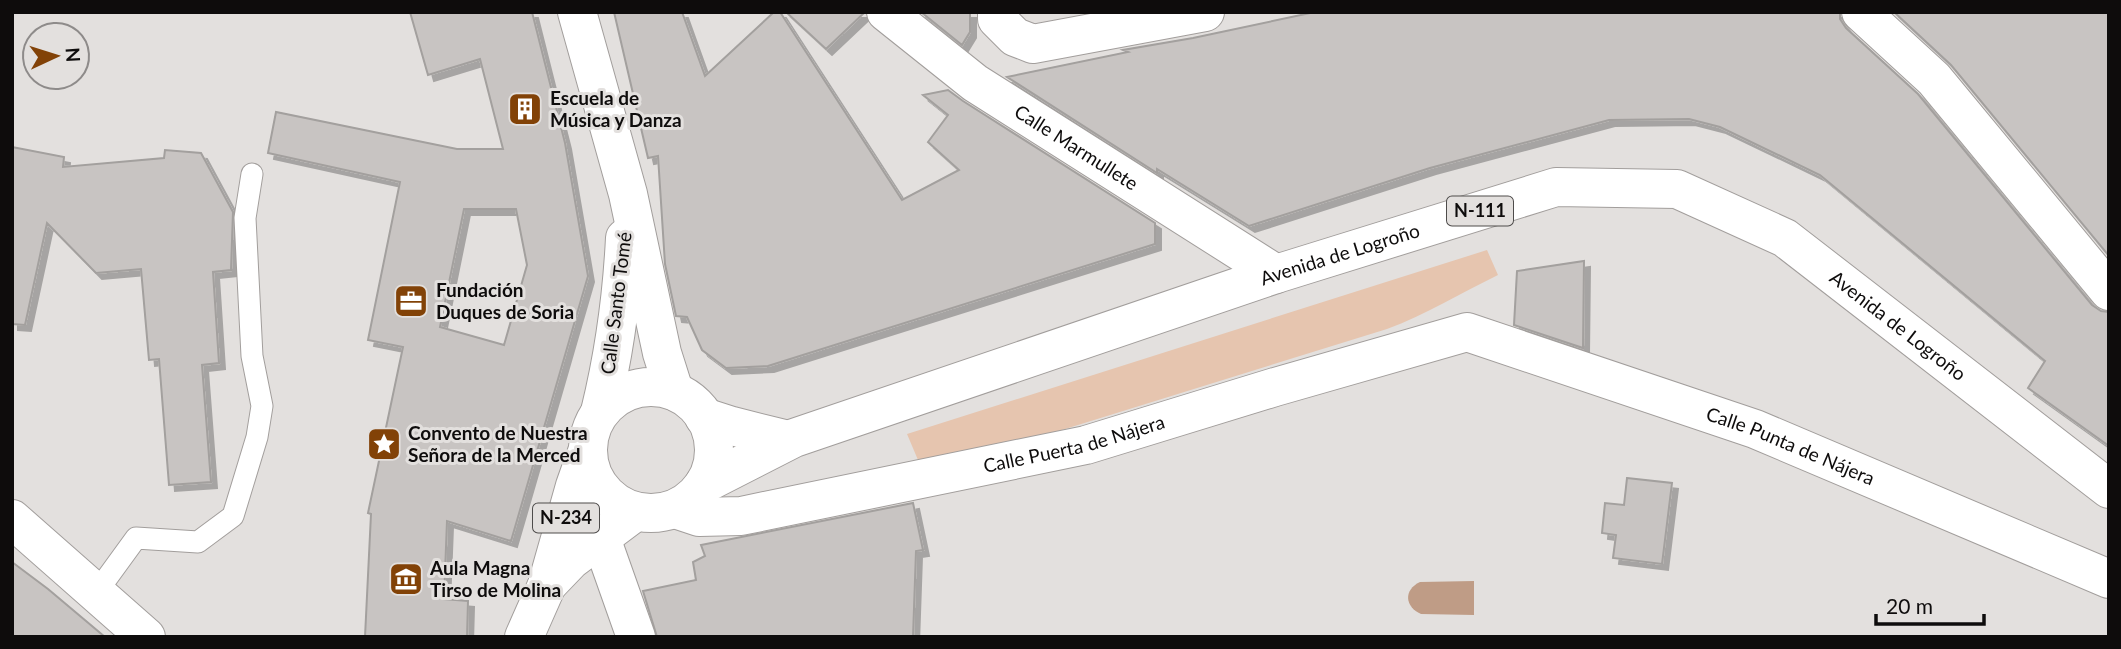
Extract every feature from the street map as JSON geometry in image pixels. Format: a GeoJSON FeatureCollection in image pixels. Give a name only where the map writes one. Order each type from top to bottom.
{"type":"FeatureCollection","features":[{"type":"Feature","properties":{"kind":"main road","name":"Calle Santo Tomé"},"geometry":{"type":"LineString","coordinates":[[577,12],[628,194],[662,353],[674,391]]}},
{"type":"Feature","properties":{"kind":"main road","name":"Calle Marmullete"},"geometry":{"type":"LineString","coordinates":[[886,12],[975,83],[1276,274]]}},
{"type":"Feature","properties":{"kind":"main road"},"geometry":{"type":"LineString","coordinates":[[1006,25],[1033,44],[1205,12]]}},
{"type":"Feature","properties":{"kind":"main road"},"geometry":{"type":"LineString","coordinates":[[1860,12],[1934,79],[2109,291]]}},
{"type":"Feature","properties":{"kind":"main road","name":"Avenida de Logroño"},"geometry":{"type":"LineString","coordinates":[[704,484],[788,440],[1276,274],[1556,187],[1677,189],[1785,238],[2109,489]]}},
{"type":"Feature","properties":{"kind":"main road","name":"Calle Santo Tomé"},"geometry":{"type":"LineString","coordinates":[[600,412],[612,363],[623,276],[628,194]]}},
{"type":"Feature","properties":{"kind":"main road","name":"Calle Puerta de Nájera"},"geometry":{"type":"LineString","coordinates":[[675,509],[699,517],[741,516],[1086,445],[1467,332]]}},
{"type":"Feature","properties":{"kind":"main road","name":"Calle Punta de Nájera"},"geometry":{"type":"LineString","coordinates":[[1467,332],[1755,429],[2109,579]]}},
{"type":"Feature","properties":{"kind":"main road"},"geometry":{"type":"LineString","coordinates":[[654,387],[674,391],[691,402],[705,417],[714,450],[712,467],[704,484],[691,499],[675,509],[655,514],[635,512],[617,504],[603,493],[591,473],[587,452],[590,431],[600,412],[615,397],[634,388],[654,387]]}},
{"type":"Feature","properties":{"kind":"main road"},"geometry":{"type":"LineString","coordinates":[[705,417],[788,440]]}},
{"type":"Feature","properties":{"kind":"main road","name":"N-234"},"geometry":{"type":"LineString","coordinates":[[524,637],[547,585],[587,452]]}},
{"type":"Feature","properties":{"kind":"main road","name":"N-234"},"geometry":{"type":"LineString","coordinates":[[547,585],[571,560],[635,512]]}},
{"type":"Feature","properties":{"kind":"main road"},"geometry":{"type":"LineString","coordinates":[[12,519],[146,637]]}},
{"type":"Feature","properties":{"kind":"main road"},"geometry":{"type":"LineString","coordinates":[[601,538],[636,637]]}},
{"type":"Feature","properties":{"kind":"lane"},"geometry":{"type":"LineString","coordinates":[[96,593],[136,538],[198,542],[233,516],[257,437],[262,406],[252,356],[245,218],[252,174]]}},
{"type":"Feature","properties":{"kind":"shaded area"},"geometry":{"type":"Polygon","coordinates":[[[1487,250],[1498,275],[1429,311],[1387,329],[972,458],[918,460],[907,434],[1487,250]]]}},
{"type":"Feature","properties":{"kind":"shaded area"},"geometry":{"type":"Polygon","coordinates":[[[1474,581],[1474,615],[1421,614],[1409,603],[1411,589],[1420,582],[1474,581]]]}},
{"type":"Feature","properties":{"kind":"building","name":"Fundación Duques de Soria"},"geometry":{"type":"Polygon","coordinates":[[[410,12],[532,12],[565,143],[588,276],[511,541],[447,521],[444,599],[468,601],[467,637],[365,637],[371,514],[368,513],[403,347],[368,340],[400,182],[268,153],[276,112],[457,149],[503,149],[480,59],[428,75],[410,12]],[[464,209],[440,327],[504,345],[527,265],[516,209],[464,209]]]}},
{"type":"Feature","properties":{"kind":"building"},"geometry":{"type":"Polygon","coordinates":[[[614,12],[682,12],[705,76],[774,12],[780,12],[902,200],[959,170],[928,142],[948,115],[923,95],[948,90],[1155,223],[1155,244],[768,366],[726,368],[702,350],[687,317],[676,316],[665,264],[658,156],[648,158],[614,12]]]}},
{"type":"Feature","properties":{"kind":"building"},"geometry":{"type":"Polygon","coordinates":[[[786,12],[865,12],[826,49],[786,12]]]}},
{"type":"Feature","properties":{"kind":"building"},"geometry":{"type":"Polygon","coordinates":[[[921,12],[970,12],[970,32],[962,45],[921,12]]]}},
{"type":"Feature","properties":{"kind":"building"},"geometry":{"type":"Polygon","coordinates":[[[1315,12],[1840,12],[1840,19],[1846,28],[1918,94],[2092,305],[2101,311],[2109,312],[2109,446],[2028,388],[2045,361],[1820,175],[1720,127],[1689,119],[1609,120],[1430,168],[1249,226],[1157,169],[1157,173],[1007,77],[1128,52],[1123,50],[1315,12]]]}},
{"type":"Feature","properties":{"kind":"building"},"geometry":{"type":"Polygon","coordinates":[[[1894,12],[2109,12],[2109,256],[1951,65],[1894,12]]]}},
{"type":"Feature","properties":{"kind":"building"},"geometry":{"type":"Polygon","coordinates":[[[12,147],[64,157],[63,167],[164,158],[165,150],[201,153],[233,212],[231,270],[213,272],[219,363],[202,365],[211,482],[169,485],[159,359],[149,360],[141,269],[96,273],[47,223],[25,325],[12,324],[12,147]]]}},
{"type":"Feature","properties":{"kind":"building"},"geometry":{"type":"Polygon","coordinates":[[[1584,261],[1583,348],[1514,325],[1517,271],[1584,261]]]}},
{"type":"Feature","properties":{"kind":"building"},"geometry":{"type":"Polygon","coordinates":[[[1627,478],[1672,483],[1662,564],[1613,558],[1616,535],[1602,533],[1605,503],[1624,505],[1627,478]]]}},
{"type":"Feature","properties":{"kind":"building"},"geometry":{"type":"Polygon","coordinates":[[[913,503],[923,550],[916,551],[913,637],[657,637],[643,591],[696,580],[693,562],[705,556],[701,545],[913,503]]]}},
{"type":"Feature","properties":{"kind":"building"},"geometry":{"type":"Polygon","coordinates":[[[12,562],[48,589],[105,637],[12,637],[12,562]]]}},
{"type":"Feature","properties":{"kind":"place","name":"Escuela de Música y Danza"},"geometry":{"type":"Point","coordinates":[525,109]}},
{"type":"Feature","properties":{"kind":"place","name":"Fundación Duques de Soria"},"geometry":{"type":"Point","coordinates":[411,301]}},
{"type":"Feature","properties":{"kind":"place","name":"Convento de Nuestra Señora de la Merced"},"geometry":{"type":"Point","coordinates":[384,444]}},
{"type":"Feature","properties":{"kind":"place","name":"Aula Magna Tirso de Molina"},"geometry":{"type":"Point","coordinates":[406,579]}}]}
